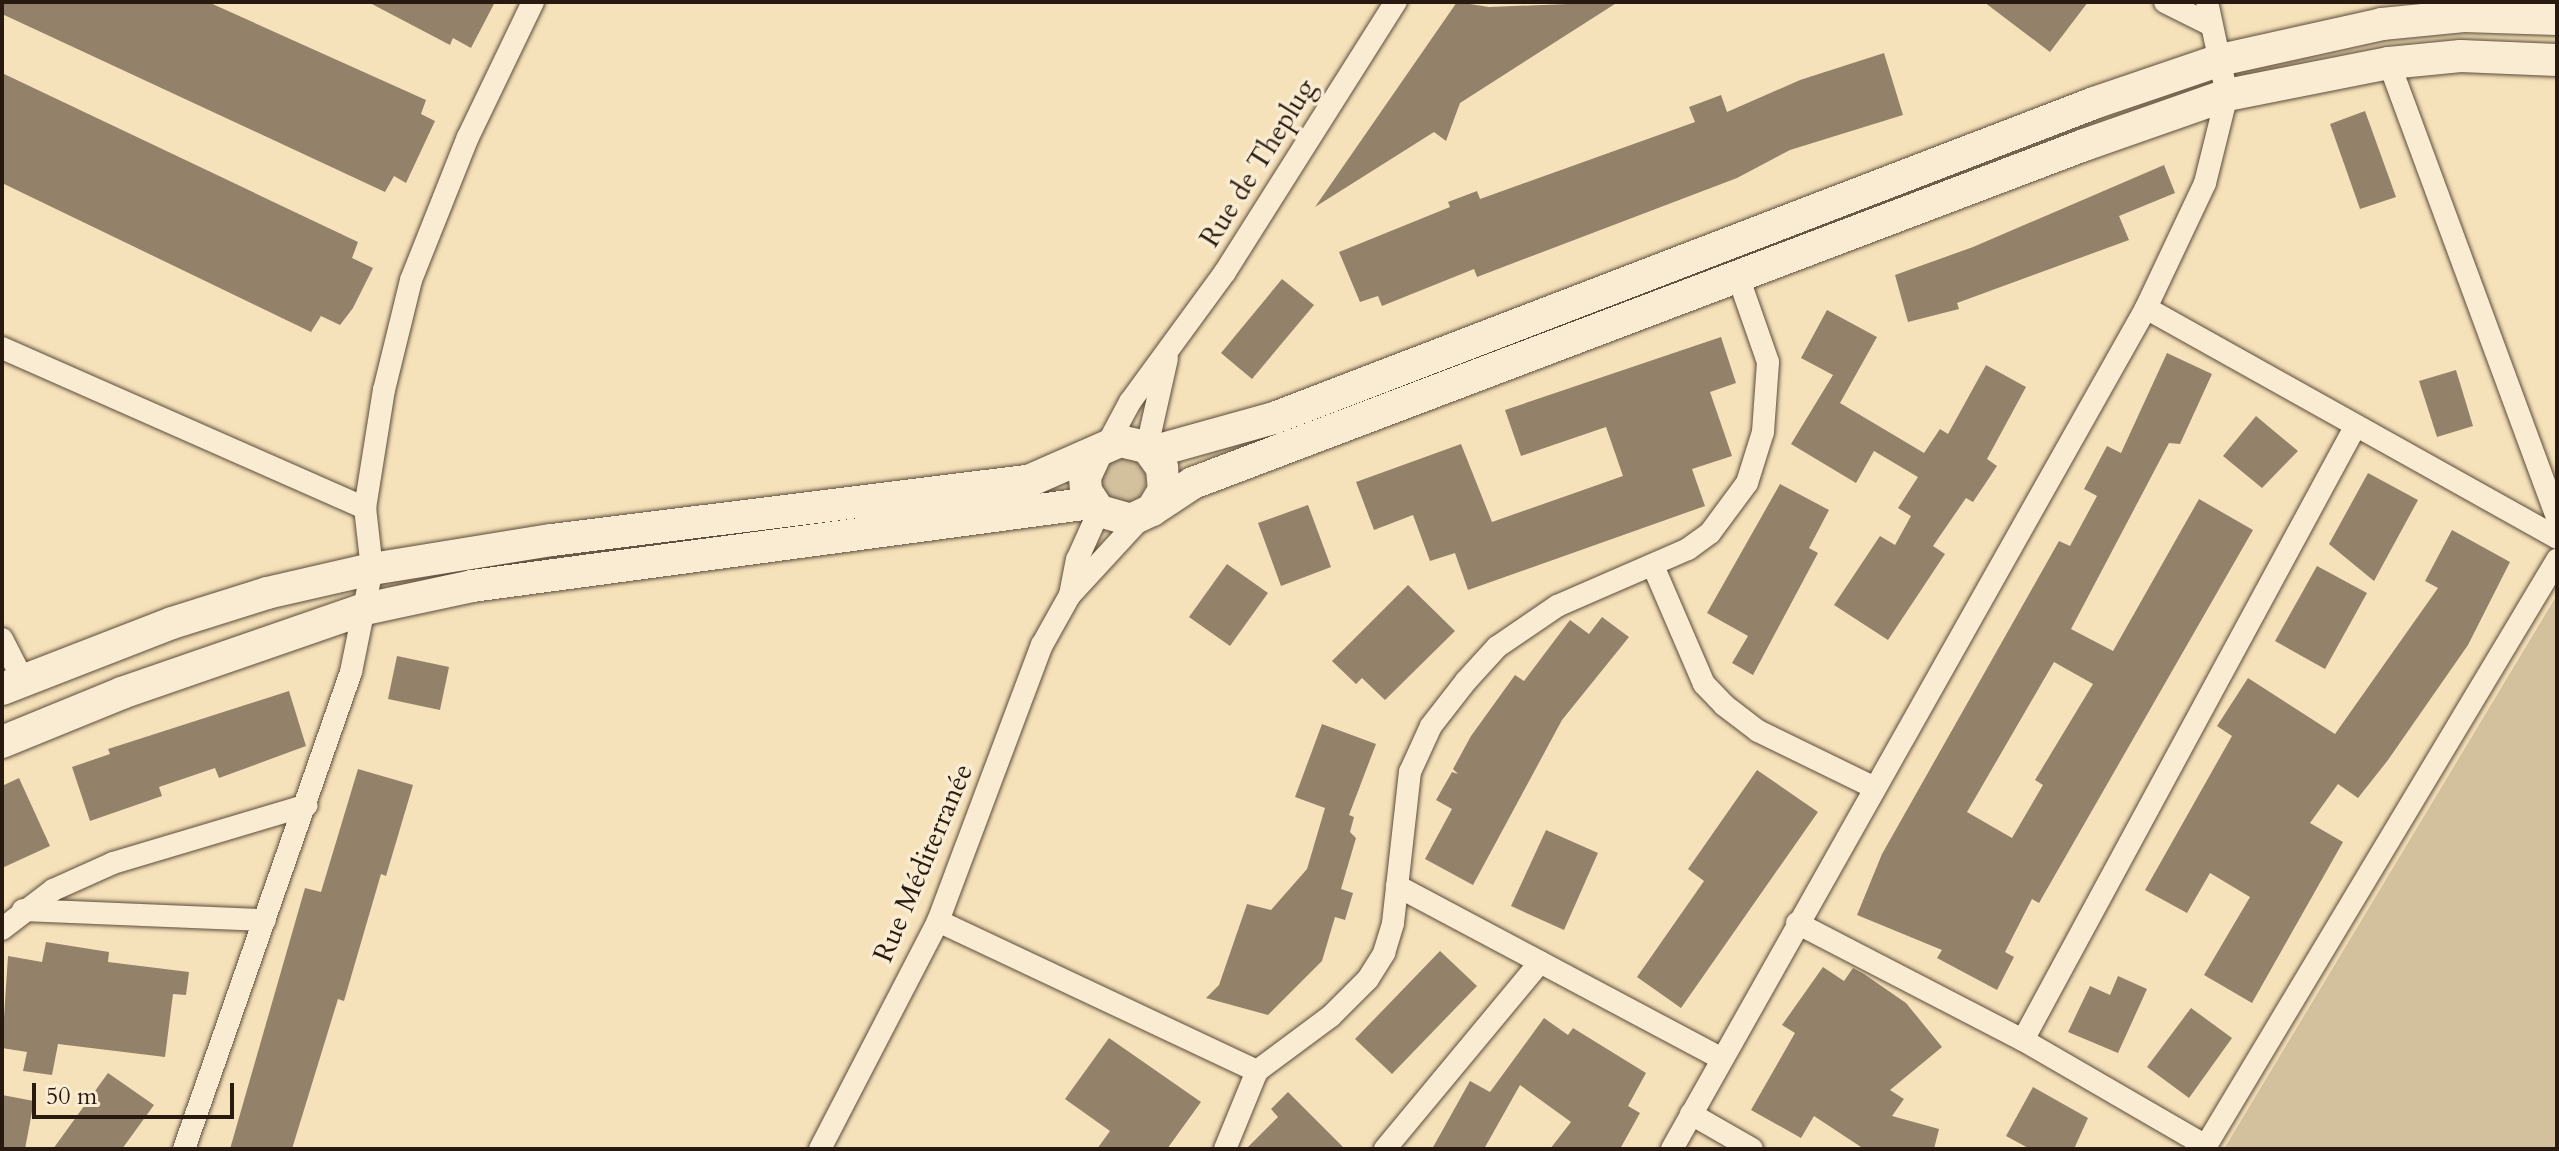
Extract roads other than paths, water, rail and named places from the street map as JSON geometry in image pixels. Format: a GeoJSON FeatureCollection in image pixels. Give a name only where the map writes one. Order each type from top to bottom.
{"type":"FeatureCollection","features":[{"type":"Feature","properties":{"kind":"street"},"geometry":{"type":"LineString","coordinates":[[184,1149],[307,805],[351,672],[372,569],[365,508],[386,376],[411,280],[468,137],[533,2]]}},
{"type":"Feature","properties":{"kind":"street","name":"Rue de Theplug"},"geometry":{"type":"LineString","coordinates":[[1167,353],[1396,2]]}},
{"type":"Feature","properties":{"kind":"street"},"geometry":{"type":"LineString","coordinates":[[2165,2],[2211,25]]}},
{"type":"Feature","properties":{"kind":"street"},"geometry":{"type":"LineString","coordinates":[[1672,1149],[1873,787],[2146,308],[2216,157],[2227,95],[2207,2]]}},
{"type":"Feature","properties":{"kind":"street"},"geometry":{"type":"LineString","coordinates":[[2,639],[12,683],[267,593],[372,569],[552,540],[1031,480],[1120,441],[1149,450],[1274,418],[2094,103],[2220,60],[2382,24],[2464,16],[2557,19]]}},
{"type":"Feature","properties":{"kind":"street"},"geometry":{"type":"LineString","coordinates":[[2,742],[122,693],[365,609],[472,586],[1095,507],[1120,520],[1147,513],[1193,483],[1739,279],[2084,145],[2227,95],[2389,63],[2461,56],[2557,60]]}},
{"type":"Feature","properties":{"kind":"street"},"geometry":{"type":"LineString","coordinates":[[2389,63],[2557,516]]}},
{"type":"Feature","properties":{"kind":"street"},"geometry":{"type":"LineString","coordinates":[[1225,1149],[1257,1071],[1331,1016],[1368,979],[1384,953],[1397,886],[1410,772],[1431,726],[1466,681],[1497,647],[1547,612],[1654,568],[1710,533],[1732,507],[1757,457],[1767,408],[1768,362],[1739,279]]}},
{"type":"Feature","properties":{"kind":"street"},"geometry":{"type":"LineString","coordinates":[[2146,308],[2557,538]]}},
{"type":"Feature","properties":{"kind":"street"},"geometry":{"type":"LineString","coordinates":[[2,348],[365,508]]}},
{"type":"Feature","properties":{"kind":"street"},"geometry":{"type":"LineString","coordinates":[[1095,507],[1085,477],[1130,402],[1167,353]]}},
{"type":"Feature","properties":{"kind":"street"},"geometry":{"type":"LineString","coordinates":[[1147,513],[1164,478],[1149,450],[1167,353]]}},
{"type":"Feature","properties":{"kind":"street"},"geometry":{"type":"LineString","coordinates":[[2023,1040],[2355,427]]}},
{"type":"Feature","properties":{"kind":"street","name":"Rue Méditerranée"},"geometry":{"type":"LineString","coordinates":[[1070,595],[1077,560],[1095,507]]}},
{"type":"Feature","properties":{"kind":"street","name":"Rue Méditerranée"},"geometry":{"type":"LineString","coordinates":[[820,1149],[938,921],[1042,645],[1070,595],[1147,513]]}},
{"type":"Feature","properties":{"kind":"street"},"geometry":{"type":"LineString","coordinates":[[1797,923],[2023,1040],[2205,1147],[2557,560]]}},
{"type":"Feature","properties":{"kind":"street"},"geometry":{"type":"LineString","coordinates":[[1654,568],[1704,684],[1724,705],[1758,731],[1873,787]]}},
{"type":"Feature","properties":{"kind":"street"},"geometry":{"type":"LineString","coordinates":[[2,929],[53,890],[113,863],[307,805]]}},
{"type":"Feature","properties":{"kind":"street"},"geometry":{"type":"LineString","coordinates":[[1397,886],[1721,1058]]}},
{"type":"Feature","properties":{"kind":"street"},"geometry":{"type":"LineString","coordinates":[[23,910],[265,920]]}},
{"type":"Feature","properties":{"kind":"street"},"geometry":{"type":"LineString","coordinates":[[938,921],[1257,1071]]}},
{"type":"Feature","properties":{"kind":"street"},"geometry":{"type":"LineString","coordinates":[[1385,1149],[1540,962]]}},
{"type":"Feature","properties":{"kind":"street"},"geometry":{"type":"LineString","coordinates":[[1691,1114],[1752,1149]]}}]}
